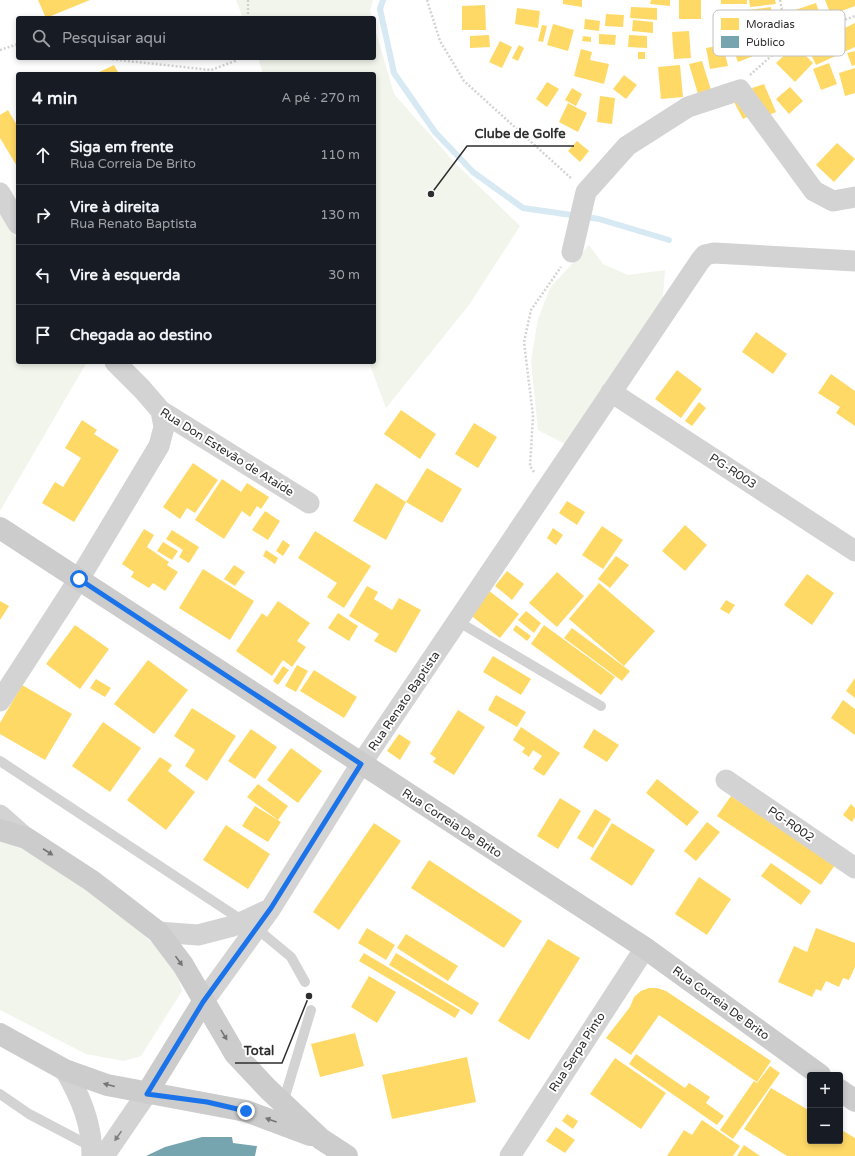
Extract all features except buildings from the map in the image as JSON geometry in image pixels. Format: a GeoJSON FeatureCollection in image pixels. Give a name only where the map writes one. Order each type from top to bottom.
{"type":"FeatureCollection","features":[{"type":"Feature","properties":{"kind":"street"},"geometry":{"type":"LineString","coordinates":[[572,252],[586,192],[627,146],[688,107],[740,90],[814,191],[833,200],[855,197]]}},
{"type":"Feature","properties":{"kind":"street"},"geometry":{"type":"LineString","coordinates":[[0,193],[16,221]]}},
{"type":"Feature","properties":{"kind":"street","name":"Rua Renato Baptista"},"geometry":{"type":"LineString","coordinates":[[96,1153],[147,1094],[250,925],[271,908],[361,764],[705,255],[714,253],[855,261]]}},
{"type":"Feature","properties":{"kind":"street","name":"Rua Don Estevão de Ataíde"},"geometry":{"type":"LineString","coordinates":[[117,364],[161,411],[309,503]]}},
{"type":"Feature","properties":{"kind":"street","name":"PG-R003"},"geometry":{"type":"LineString","coordinates":[[611,392],[855,551]]}},
{"type":"Feature","properties":{"kind":"street"},"geometry":{"type":"LineString","coordinates":[[0,701],[79,579],[159,446],[164,427],[161,411]]}},
{"type":"Feature","properties":{"kind":"street","name":"Rua Correia De Brito"},"geometry":{"type":"LineString","coordinates":[[0,528],[645,948],[816,1072]]}},
{"type":"Feature","properties":{"kind":"street","name":"PG-R002"},"geometry":{"type":"LineString","coordinates":[[726,780],[855,868]]}},
{"type":"Feature","properties":{"kind":"street"},"geometry":{"type":"LineString","coordinates":[[0,815],[26,838],[92,881],[158,932],[183,965],[203,1002],[235,1054],[321,1139],[347,1156]]}},
{"type":"Feature","properties":{"kind":"street"},"geometry":{"type":"LineString","coordinates":[[0,830],[26,838]]}},
{"type":"Feature","properties":{"kind":"street"},"geometry":{"type":"LineString","coordinates":[[158,932],[198,935],[250,925]]}},
{"type":"Feature","properties":{"kind":"street","name":"Rua Serpa Pinto"},"geometry":{"type":"LineString","coordinates":[[510,1156],[645,948]]}},
{"type":"Feature","properties":{"kind":"street"},"geometry":{"type":"LineString","coordinates":[[0,1034],[66,1070],[107,1085],[147,1094],[207,1102],[246,1111],[321,1139]]}},
{"type":"Feature","properties":{"kind":"street"},"geometry":{"type":"LineString","coordinates":[[66,1070],[86,1112],[96,1153]]}},
{"type":"Feature","properties":{"kind":"street"},"geometry":{"type":"LineString","coordinates":[[843,1092],[855,1100]]}},
{"type":"Feature","properties":{"kind":"lane"},"geometry":{"type":"LineString","coordinates":[[457,621],[601,706]]}},
{"type":"Feature","properties":{"kind":"lane"},"geometry":{"type":"LineString","coordinates":[[0,761],[250,925],[291,957],[305,982]]}},
{"type":"Feature","properties":{"kind":"lane"},"geometry":{"type":"LineString","coordinates":[[283,1103],[311,1010]]}},
{"type":"Feature","properties":{"kind":"lane"},"geometry":{"type":"LineString","coordinates":[[0,1094],[29,1114],[96,1153]]}},
{"type":"Feature","properties":{"kind":"path"},"geometry":{"type":"LineString","coordinates":[[248,0],[248,16]]}},
{"type":"Feature","properties":{"kind":"path"},"geometry":{"type":"LineString","coordinates":[[427,0],[440,41],[464,81],[586,192]]}},
{"type":"Feature","properties":{"kind":"path"},"geometry":{"type":"LineString","coordinates":[[780,0],[782,10]]}},
{"type":"Feature","properties":{"kind":"path"},"geometry":{"type":"LineString","coordinates":[[845,20],[855,16]]}},
{"type":"Feature","properties":{"kind":"path"},"geometry":{"type":"LineString","coordinates":[[0,50],[16,45]]}},
{"type":"Feature","properties":{"kind":"path"},"geometry":{"type":"LineString","coordinates":[[740,90],[748,76],[771,56]]}},
{"type":"Feature","properties":{"kind":"path"},"geometry":{"type":"LineString","coordinates":[[113,60],[211,70],[236,60]]}},
{"type":"Feature","properties":{"kind":"path"},"geometry":{"type":"LineString","coordinates":[[547,487],[530,466],[533,416],[524,342],[531,310],[572,252]]}},
{"type":"Feature","properties":{"kind":"shaded area"},"geometry":{"type":"Polygon","coordinates":[[[236,0],[373,0],[370,10],[372,16],[242,16],[236,0]]]}},
{"type":"Feature","properties":{"kind":"shaded area"},"geometry":{"type":"Polygon","coordinates":[[[376,32],[394,94],[455,163],[520,226],[469,305],[386,408],[370,364],[376,364],[376,72],[262,72],[259,60],[376,60],[376,32]]]}},
{"type":"Feature","properties":{"kind":"shaded area"},"geometry":{"type":"Polygon","coordinates":[[[0,212],[16,239],[16,364],[86,364],[0,511],[0,212]]]}},
{"type":"Feature","properties":{"kind":"shaded area"},"geometry":{"type":"Polygon","coordinates":[[[589,245],[603,264],[628,275],[665,270],[661,320],[569,446],[538,430],[531,361],[538,319],[550,288],[589,245]]]}},
{"type":"Feature","properties":{"kind":"shaded area"},"geometry":{"type":"Polygon","coordinates":[[[0,836],[77,881],[137,929],[174,963],[182,991],[141,1056],[124,1061],[86,1054],[0,1010],[0,836]]]}},
{"type":"Feature","properties":{"kind":"waterway"},"geometry":{"type":"LineString","coordinates":[[383,0],[380,9],[394,73],[435,132],[473,172],[523,208],[599,219],[669,240]]}},
{"type":"Feature","properties":{"kind":"place","name":"Clube de Golfe"},"geometry":{"type":"Point","coordinates":[431,194]}},
{"type":"Feature","properties":{"kind":"place","name":"Total"},"geometry":{"type":"Point","coordinates":[309,996]}},
{"type":"Feature","properties":{"kind":"route"},"geometry":{"type":"LineString","coordinates":[[79,579],[361,764],[271,908],[203,1002],[147,1094],[207,1102],[246,1111]]}}]}
